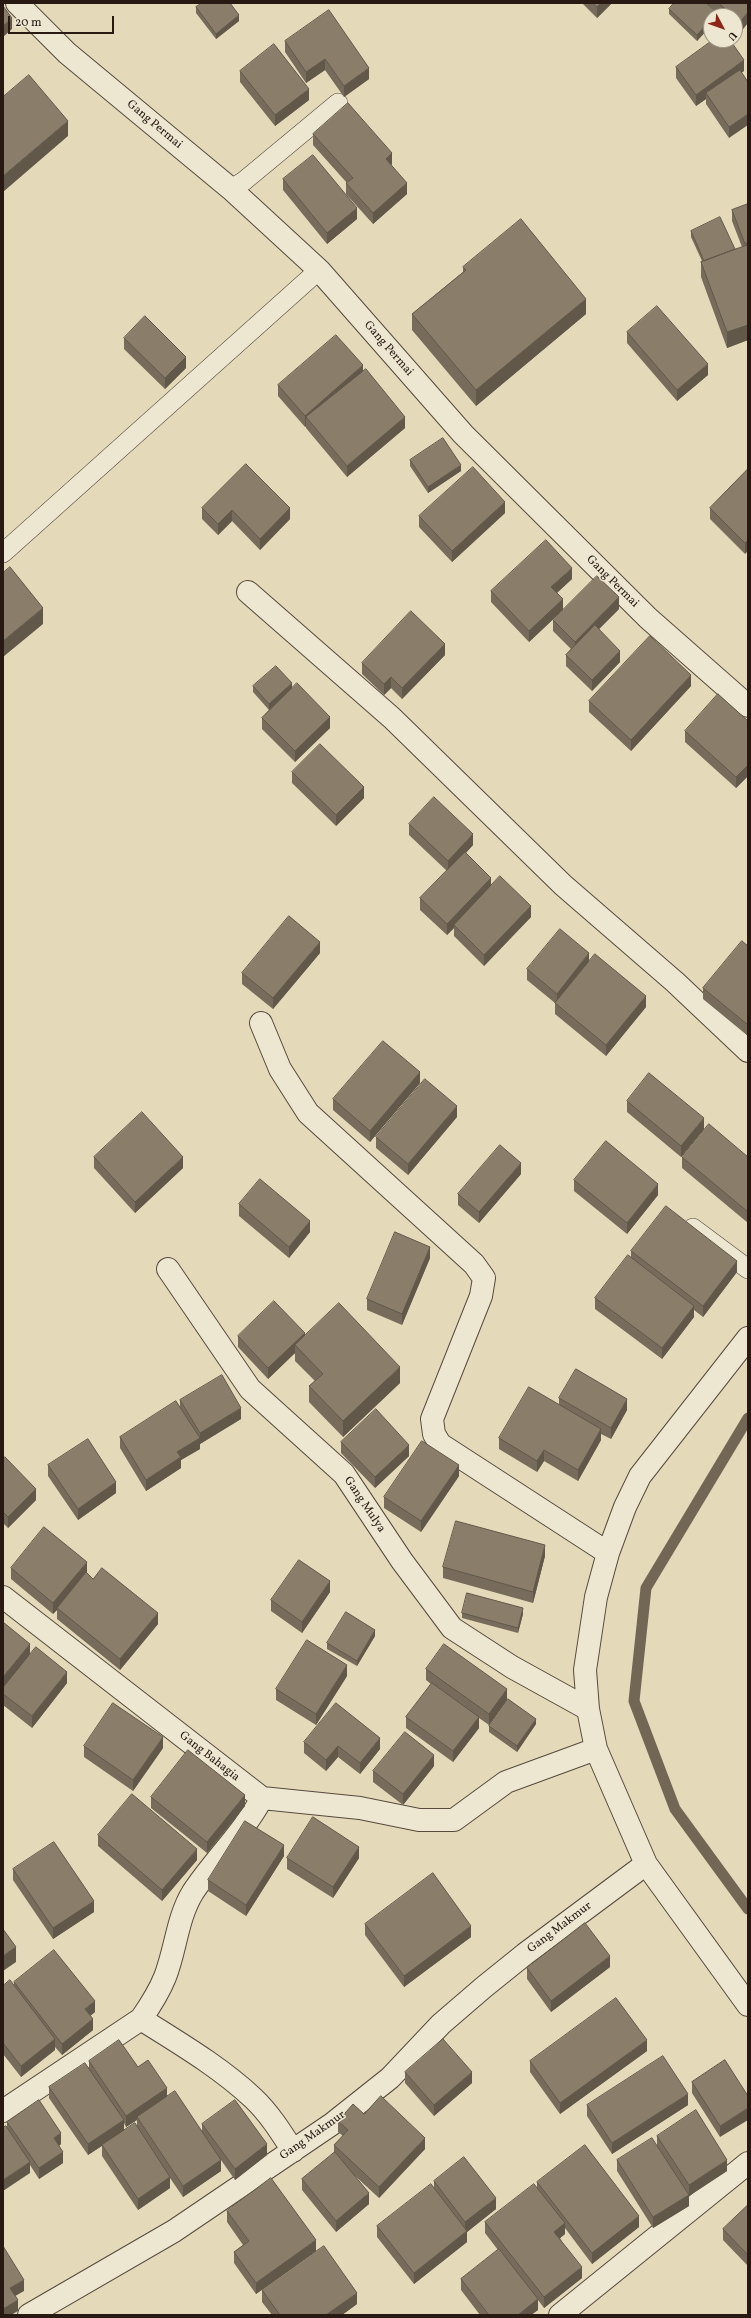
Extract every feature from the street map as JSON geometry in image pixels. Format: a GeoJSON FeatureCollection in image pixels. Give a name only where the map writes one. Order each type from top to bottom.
{"type":"FeatureCollection","features":[{"type":"Feature","properties":{"kind":"street","name":"Gang Permai"},"geometry":{"type":"LineString","coordinates":[[18,3],[67,53],[230,189],[319,270],[463,434],[648,618],[748,706]]}},
{"type":"Feature","properties":{"kind":"street"},"geometry":{"type":"LineString","coordinates":[[248,592],[392,718],[563,885],[675,982],[748,1051]]}},
{"type":"Feature","properties":{"kind":"street"},"geometry":{"type":"LineString","coordinates":[[261,1023],[280,1070],[308,1113],[474,1264],[484,1278],[481,1296],[432,1419],[434,1434],[440,1444],[608,1553]]}},
{"type":"Feature","properties":{"kind":"street","name":"Gang Mulya"},"geometry":{"type":"LineString","coordinates":[[168,1268],[250,1389],[344,1474],[402,1561],[452,1628],[512,1667],[588,1709]]}},
{"type":"Feature","properties":{"kind":"street"},"geometry":{"type":"LineString","coordinates":[[748,1338],[640,1476],[625,1507],[608,1553],[596,1597],[586,1670],[588,1709],[596,1749],[646,1864],[748,2005]]}},
{"type":"Feature","properties":{"kind":"street","name":"Gang Bahagia"},"geometry":{"type":"LineString","coordinates":[[3,1597],[262,1798]]}},
{"type":"Feature","properties":{"kind":"street"},"geometry":{"type":"LineString","coordinates":[[3,2111],[141,2019],[153,2002],[166,1976],[180,1920],[193,1893],[249,1821],[262,1798],[360,1808],[419,1820],[454,1820],[506,1782],[596,1749]]}},
{"type":"Feature","properties":{"kind":"street","name":"Gang Makmur"},"geometry":{"type":"LineString","coordinates":[[29,2315],[174,2231],[332,2124],[390,2078],[441,2024],[525,1954],[646,1864]]}},
{"type":"Feature","properties":{"kind":"street"},"geometry":{"type":"LineString","coordinates":[[141,2019],[228,2077],[253,2098],[273,2121],[293,2151]]}},
{"type":"Feature","properties":{"kind":"street"},"geometry":{"type":"LineString","coordinates":[[560,2315],[748,2163]]}},
{"type":"Feature","properties":{"kind":"lane"},"geometry":{"type":"LineString","coordinates":[[230,189],[244,181],[338,103]]}},
{"type":"Feature","properties":{"kind":"lane"},"geometry":{"type":"LineString","coordinates":[[3,553],[319,270]]}},
{"type":"Feature","properties":{"kind":"lane"},"geometry":{"type":"LineString","coordinates":[[680,1218],[748,1269]]}},
{"type":"Feature","properties":{"kind":"building"},"geometry":{"type":"Polygon","coordinates":[[[202,3],[230,3],[239,15],[216,34],[196,7],[202,3]]]}},
{"type":"Feature","properties":{"kind":"building"},"geometry":{"type":"Polygon","coordinates":[[[593,3],[601,3],[597,7],[593,3]]]}},
{"type":"Feature","properties":{"kind":"building"},"geometry":{"type":"Polygon","coordinates":[[[674,3],[706,3],[712,8],[703,8],[703,29],[697,35],[669,9],[674,3]]]}},
{"type":"Feature","properties":{"kind":"building"},"geometry":{"type":"Polygon","coordinates":[[[719,3],[748,3],[748,12],[743,18],[743,8],[724,8],[719,3]]]}},
{"type":"Feature","properties":{"kind":"building"},"geometry":{"type":"Polygon","coordinates":[[[3,6],[12,18],[3,26],[3,6]]]}},
{"type":"Feature","properties":{"kind":"building"},"geometry":{"type":"Polygon","coordinates":[[[329,10],[369,68],[344,86],[325,59],[306,72],[285,41],[329,10]]]}},
{"type":"Feature","properties":{"kind":"building"},"geometry":{"type":"Polygon","coordinates":[[[274,44],[309,89],[275,115],[240,71],[274,44]]]}},
{"type":"Feature","properties":{"kind":"building"},"geometry":{"type":"Polygon","coordinates":[[[703,47],[736,48],[744,60],[696,95],[676,67],[703,47]]]}},
{"type":"Feature","properties":{"kind":"building"},"geometry":{"type":"Polygon","coordinates":[[[740,70],[748,82],[748,114],[729,127],[706,93],[740,70]]]}},
{"type":"Feature","properties":{"kind":"building"},"geometry":{"type":"Polygon","coordinates":[[[29,75],[68,121],[3,176],[3,97],[29,75]]]}},
{"type":"Feature","properties":{"kind":"building"},"geometry":{"type":"Polygon","coordinates":[[[348,103],[392,153],[386,159],[407,183],[373,213],[346,183],[353,178],[313,134],[348,103]]]}},
{"type":"Feature","properties":{"kind":"building"},"geometry":{"type":"Polygon","coordinates":[[[313,155],[357,208],[327,233],[283,179],[313,155]]]}},
{"type":"Feature","properties":{"kind":"building"},"geometry":{"type":"Polygon","coordinates":[[[748,204],[748,242],[745,244],[732,210],[748,204]]]}},
{"type":"Feature","properties":{"kind":"building"},"geometry":{"type":"Polygon","coordinates":[[[720,217],[735,249],[704,261],[691,231],[720,217]]]}},
{"type":"Feature","properties":{"kind":"building"},"geometry":{"type":"Polygon","coordinates":[[[521,219],[586,299],[476,390],[412,314],[466,270],[463,267],[521,219]]]}},
{"type":"Feature","properties":{"kind":"building"},"geometry":{"type":"Polygon","coordinates":[[[748,245],[748,325],[727,332],[701,262],[748,245]]]}},
{"type":"Feature","properties":{"kind":"building"},"geometry":{"type":"Polygon","coordinates":[[[657,306],[708,364],[677,390],[627,332],[657,306]]]}},
{"type":"Feature","properties":{"kind":"building"},"geometry":{"type":"Polygon","coordinates":[[[145,316],[186,357],[165,378],[124,338],[145,316]]]}},
{"type":"Feature","properties":{"kind":"building"},"geometry":{"type":"Polygon","coordinates":[[[336,335],[363,365],[305,416],[278,385],[336,335]]]}},
{"type":"Feature","properties":{"kind":"building"},"geometry":{"type":"Polygon","coordinates":[[[366,369],[405,417],[347,466],[306,417],[366,369]]]}},
{"type":"Feature","properties":{"kind":"building"},"geometry":{"type":"Polygon","coordinates":[[[443,438],[461,465],[428,487],[410,460],[443,438]]]}},
{"type":"Feature","properties":{"kind":"building"},"geometry":{"type":"Polygon","coordinates":[[[246,464],[290,508],[260,539],[232,510],[218,524],[202,508],[246,464]]]}},
{"type":"Feature","properties":{"kind":"building"},"geometry":{"type":"Polygon","coordinates":[[[473,467],[505,502],[452,551],[419,516],[473,467]]]}},
{"type":"Feature","properties":{"kind":"building"},"geometry":{"type":"Polygon","coordinates":[[[748,469],[748,540],[745,543],[710,508],[748,469]]]}},
{"type":"Feature","properties":{"kind":"building"},"geometry":{"type":"Polygon","coordinates":[[[546,540],[572,568],[551,587],[563,599],[529,631],[491,591],[546,540]]]}},
{"type":"Feature","properties":{"kind":"building"},"geometry":{"type":"Polygon","coordinates":[[[10,567],[43,608],[3,641],[3,573],[10,567]]]}},
{"type":"Feature","properties":{"kind":"building"},"geometry":{"type":"Polygon","coordinates":[[[597,576],[619,597],[575,642],[553,620],[597,576]]]}},
{"type":"Feature","properties":{"kind":"building"},"geometry":{"type":"Polygon","coordinates":[[[411,611],[445,644],[402,688],[391,677],[384,684],[362,663],[411,611]]]}},
{"type":"Feature","properties":{"kind":"building"},"geometry":{"type":"Polygon","coordinates":[[[595,625],[620,651],[592,680],[566,655],[595,625]]]}},
{"type":"Feature","properties":{"kind":"building"},"geometry":{"type":"Polygon","coordinates":[[[650,636],[691,675],[631,740],[589,701],[650,636]]]}},
{"type":"Feature","properties":{"kind":"building"},"geometry":{"type":"Polygon","coordinates":[[[276,666],[292,683],[269,704],[253,686],[276,666]]]}},
{"type":"Feature","properties":{"kind":"building"},"geometry":{"type":"Polygon","coordinates":[[[297,683],[330,717],[295,751],[262,718],[297,683]]]}},
{"type":"Feature","properties":{"kind":"building"},"geometry":{"type":"Polygon","coordinates":[[[718,694],[748,721],[748,765],[736,777],[685,731],[718,694]]]}},
{"type":"Feature","properties":{"kind":"building"},"geometry":{"type":"Polygon","coordinates":[[[320,744],[364,787],[336,815],[292,772],[320,744]]]}},
{"type":"Feature","properties":{"kind":"building"},"geometry":{"type":"Polygon","coordinates":[[[434,797],[473,834],[448,861],[409,824],[434,797]]]}},
{"type":"Feature","properties":{"kind":"building"},"geometry":{"type":"Polygon","coordinates":[[[465,852],[491,878],[447,924],[420,898],[465,852]]]}},
{"type":"Feature","properties":{"kind":"building"},"geometry":{"type":"Polygon","coordinates":[[[500,876],[531,906],[484,955],[454,925],[500,876]]]}},
{"type":"Feature","properties":{"kind":"building"},"geometry":{"type":"Polygon","coordinates":[[[289,916],[320,942],[273,998],[242,973],[289,916]]]}},
{"type":"Feature","properties":{"kind":"building"},"geometry":{"type":"Polygon","coordinates":[[[560,929],[589,953],[557,994],[527,969],[560,929]]]}},
{"type":"Feature","properties":{"kind":"building"},"geometry":{"type":"Polygon","coordinates":[[[742,941],[748,946],[748,1025],[703,988],[742,941]]]}},
{"type":"Feature","properties":{"kind":"building"},"geometry":{"type":"Polygon","coordinates":[[[595,954],[646,996],[606,1045],[555,1003],[595,954]]]}},
{"type":"Feature","properties":{"kind":"building"},"geometry":{"type":"Polygon","coordinates":[[[383,1041],[420,1072],[370,1131],[333,1099],[383,1041]]]}},
{"type":"Feature","properties":{"kind":"building"},"geometry":{"type":"Polygon","coordinates":[[[649,1073],[704,1118],[681,1146],[627,1101],[649,1073]]]}},
{"type":"Feature","properties":{"kind":"building"},"geometry":{"type":"Polygon","coordinates":[[[425,1079],[457,1106],[408,1164],[376,1137],[425,1079]]]}},
{"type":"Feature","properties":{"kind":"building"},"geometry":{"type":"Polygon","coordinates":[[[142,1112],[183,1157],[135,1202],[94,1157],[142,1112]]]}},
{"type":"Feature","properties":{"kind":"building"},"geometry":{"type":"Polygon","coordinates":[[[709,1124],[748,1157],[748,1212],[682,1157],[709,1124]]]}},
{"type":"Feature","properties":{"kind":"building"},"geometry":{"type":"Polygon","coordinates":[[[606,1141],[658,1184],[627,1223],[574,1180],[606,1141]]]}},
{"type":"Feature","properties":{"kind":"building"},"geometry":{"type":"Polygon","coordinates":[[[500,1145],[521,1163],[479,1212],[458,1194],[500,1145]]]}},
{"type":"Feature","properties":{"kind":"building"},"geometry":{"type":"Polygon","coordinates":[[[260,1179],[310,1221],[289,1247],[239,1204],[260,1179]]]}},
{"type":"Feature","properties":{"kind":"building"},"geometry":{"type":"Polygon","coordinates":[[[666,1206],[737,1261],[703,1306],[631,1251],[666,1206]]]}},
{"type":"Feature","properties":{"kind":"building"},"geometry":{"type":"Polygon","coordinates":[[[395,1232],[430,1247],[402,1314],[367,1299],[395,1232]]]}},
{"type":"Feature","properties":{"kind":"building"},"geometry":{"type":"Polygon","coordinates":[[[628,1255],[694,1306],[662,1348],[595,1298],[628,1255]]]}},
{"type":"Feature","properties":{"kind":"building"},"geometry":{"type":"Polygon","coordinates":[[[274,1301],[305,1333],[268,1368],[238,1336],[274,1301]]]}},
{"type":"Feature","properties":{"kind":"building"},"geometry":{"type":"Polygon","coordinates":[[[339,1303],[400,1367],[343,1421],[309,1386],[323,1374],[295,1345],[339,1303]]]}},
{"type":"Feature","properties":{"kind":"building"},"geometry":{"type":"Polygon","coordinates":[[[576,1369],[627,1399],[611,1428],[559,1398],[576,1369]]]}},
{"type":"Feature","properties":{"kind":"building"},"geometry":{"type":"Polygon","coordinates":[[[222,1375],[241,1408],[200,1433],[180,1400],[222,1375]]]}},
{"type":"Feature","properties":{"kind":"building"},"geometry":{"type":"Polygon","coordinates":[[[529,1387],[601,1429],[578,1470],[544,1450],[537,1461],[499,1438],[529,1387]]]}},
{"type":"Feature","properties":{"kind":"building"},"geometry":{"type":"Polygon","coordinates":[[[176,1401],[200,1438],[177,1452],[181,1457],[146,1480],[120,1437],[176,1401]]]}},
{"type":"Feature","properties":{"kind":"building"},"geometry":{"type":"Polygon","coordinates":[[[376,1409],[409,1445],[375,1477],[341,1442],[376,1409]]]}},
{"type":"Feature","properties":{"kind":"building"},"geometry":{"type":"Polygon","coordinates":[[[88,1439],[116,1482],[78,1509],[48,1465],[88,1439]]]}},
{"type":"Feature","properties":{"kind":"building"},"geometry":{"type":"Polygon","coordinates":[[[422,1441],[459,1465],[421,1521],[384,1497],[422,1441]]]}},
{"type":"Feature","properties":{"kind":"building"},"geometry":{"type":"Polygon","coordinates":[[[5,1457],[36,1489],[8,1517],[3,1512],[3,1459],[5,1457]]]}},
{"type":"Feature","properties":{"kind":"building"},"geometry":{"type":"Polygon","coordinates":[[[456,1521],[545,1545],[533,1592],[443,1567],[456,1521]]]}},
{"type":"Feature","properties":{"kind":"building"},"geometry":{"type":"Polygon","coordinates":[[[44,1527],[87,1562],[53,1603],[11,1568],[44,1527]]]}},
{"type":"Feature","properties":{"kind":"building"},"geometry":{"type":"Polygon","coordinates":[[[299,1560],[330,1581],[302,1622],[271,1600],[299,1560]]]}},
{"type":"Feature","properties":{"kind":"building"},"geometry":{"type":"Polygon","coordinates":[[[102,1568],[158,1613],[120,1659],[57,1608],[86,1572],[93,1579],[102,1568]]]}},
{"type":"Feature","properties":{"kind":"building"},"geometry":{"type":"Polygon","coordinates":[[[467,1593],[523,1608],[518,1628],[462,1613],[467,1593]]]}},
{"type":"Feature","properties":{"kind":"building"},"geometry":{"type":"Polygon","coordinates":[[[346,1612],[375,1630],[357,1661],[327,1643],[346,1612]]]}},
{"type":"Feature","properties":{"kind":"building"},"geometry":{"type":"Polygon","coordinates":[[[3,1622],[30,1644],[3,1677],[3,1622]]]}},
{"type":"Feature","properties":{"kind":"building"},"geometry":{"type":"Polygon","coordinates":[[[307,1640],[347,1665],[316,1714],[276,1689],[307,1640]]]}},
{"type":"Feature","properties":{"kind":"building"},"geometry":{"type":"Polygon","coordinates":[[[444,1644],[507,1689],[489,1714],[426,1669],[444,1644]]]}},
{"type":"Feature","properties":{"kind":"building"},"geometry":{"type":"Polygon","coordinates":[[[36,1647],[67,1672],[32,1716],[3,1694],[3,1688],[36,1647]]]}},
{"type":"Feature","properties":{"kind":"building"},"geometry":{"type":"Polygon","coordinates":[[[432,1683],[479,1717],[453,1751],[406,1717],[432,1683]]]}},
{"type":"Feature","properties":{"kind":"building"},"geometry":{"type":"Polygon","coordinates":[[[508,1699],[536,1719],[517,1746],[489,1726],[508,1699]]]}},
{"type":"Feature","properties":{"kind":"building"},"geometry":{"type":"Polygon","coordinates":[[[113,1703],[163,1737],[133,1780],[84,1746],[113,1703]]]}},
{"type":"Feature","properties":{"kind":"building"},"geometry":{"type":"Polygon","coordinates":[[[336,1703],[380,1738],[360,1763],[338,1746],[326,1760],[304,1742],[336,1703]]]}},
{"type":"Feature","properties":{"kind":"building"},"geometry":{"type":"Polygon","coordinates":[[[405,1732],[434,1755],[403,1794],[373,1771],[405,1732]]]}},
{"type":"Feature","properties":{"kind":"building"},"geometry":{"type":"Polygon","coordinates":[[[188,1750],[245,1795],[207,1842],[151,1797],[188,1750]]]}},
{"type":"Feature","properties":{"kind":"building"},"geometry":{"type":"Polygon","coordinates":[[[132,1794],[197,1849],[162,1890],[98,1835],[132,1794]]]}},
{"type":"Feature","properties":{"kind":"building"},"geometry":{"type":"Polygon","coordinates":[[[313,1817],[359,1847],[333,1887],[287,1858],[313,1817]]]}},
{"type":"Feature","properties":{"kind":"building"},"geometry":{"type":"Polygon","coordinates":[[[245,1821],[284,1845],[246,1905],[208,1880],[245,1821]]]}},
{"type":"Feature","properties":{"kind":"building"},"geometry":{"type":"Polygon","coordinates":[[[54,1842],[94,1901],[53,1928],[13,1869],[54,1842]]]}},
{"type":"Feature","properties":{"kind":"building"},"geometry":{"type":"Polygon","coordinates":[[[433,1873],[471,1926],[404,1976],[365,1924],[433,1873]]]}},
{"type":"Feature","properties":{"kind":"building"},"geometry":{"type":"Polygon","coordinates":[[[585,1923],[610,1956],[551,2001],[527,1968],[585,1923]]]}},
{"type":"Feature","properties":{"kind":"building"},"geometry":{"type":"Polygon","coordinates":[[[3,1929],[16,1947],[3,1956],[3,1929]]]}},
{"type":"Feature","properties":{"kind":"building"},"geometry":{"type":"Polygon","coordinates":[[[54,1950],[95,2001],[85,2009],[93,2019],[62,2044],[14,1982],[54,1950]]]}},
{"type":"Feature","properties":{"kind":"building"},"geometry":{"type":"Polygon","coordinates":[[[10,1980],[55,2039],[21,2066],[3,2043],[3,1986],[10,1980]]]}},
{"type":"Feature","properties":{"kind":"building"},"geometry":{"type":"Polygon","coordinates":[[[616,1998],[647,2040],[560,2103],[530,2061],[616,1998]]]}},
{"type":"Feature","properties":{"kind":"building"},"geometry":{"type":"Polygon","coordinates":[[[443,2039],[472,2072],[434,2105],[405,2072],[443,2039]]]}},
{"type":"Feature","properties":{"kind":"building"},"geometry":{"type":"Polygon","coordinates":[[[119,2040],[138,2067],[148,2060],[167,2088],[126,2116],[89,2061],[119,2040]]]}},
{"type":"Feature","properties":{"kind":"building"},"geometry":{"type":"Polygon","coordinates":[[[663,2056],[688,2094],[612,2143],[587,2105],[663,2056]]]}},
{"type":"Feature","properties":{"kind":"building"},"geometry":{"type":"Polygon","coordinates":[[[725,2060],[748,2096],[748,2108],[720,2126],[692,2082],[725,2060]]]}},
{"type":"Feature","properties":{"kind":"building"},"geometry":{"type":"Polygon","coordinates":[[[85,2063],[124,2120],[88,2144],[49,2087],[85,2063]]]}},
{"type":"Feature","properties":{"kind":"building"},"geometry":{"type":"Polygon","coordinates":[[[175,2091],[221,2160],[183,2186],[137,2117],[175,2091]]]}},
{"type":"Feature","properties":{"kind":"building"},"geometry":{"type":"Polygon","coordinates":[[[381,2096],[425,2138],[379,2187],[334,2145],[348,2130],[338,2121],[353,2104],[364,2114],[381,2096]]]}},
{"type":"Feature","properties":{"kind":"building"},"geometry":{"type":"Polygon","coordinates":[[[39,2100],[61,2133],[54,2138],[63,2152],[39,2168],[7,2122],[39,2100]]]}},
{"type":"Feature","properties":{"kind":"building"},"geometry":{"type":"Polygon","coordinates":[[[235,2100],[267,2144],[235,2169],[202,2124],[235,2100]]]}},
{"type":"Feature","properties":{"kind":"building"},"geometry":{"type":"Polygon","coordinates":[[[696,2110],[727,2160],[689,2185],[657,2136],[696,2110]]]}},
{"type":"Feature","properties":{"kind":"building"},"geometry":{"type":"Polygon","coordinates":[[[135,2123],[170,2177],[138,2199],[102,2145],[135,2123]]]}},
{"type":"Feature","properties":{"kind":"building"},"geometry":{"type":"Polygon","coordinates":[[[6,2126],[30,2162],[3,2180],[3,2128],[6,2126]]]}},
{"type":"Feature","properties":{"kind":"building"},"geometry":{"type":"Polygon","coordinates":[[[652,2138],[689,2195],[653,2217],[617,2160],[652,2138]]]}},
{"type":"Feature","properties":{"kind":"building"},"geometry":{"type":"Polygon","coordinates":[[[585,2145],[639,2216],[592,2253],[537,2182],[585,2145]]]}},
{"type":"Feature","properties":{"kind":"building"},"geometry":{"type":"Polygon","coordinates":[[[335,2152],[369,2193],[336,2221],[302,2179],[335,2152]]]}},
{"type":"Feature","properties":{"kind":"building"},"geometry":{"type":"Polygon","coordinates":[[[464,2157],[496,2198],[465,2222],[434,2181],[464,2157]]]}},
{"type":"Feature","properties":{"kind":"building"},"geometry":{"type":"Polygon","coordinates":[[[271,2178],[316,2240],[256,2283],[234,2252],[249,2241],[227,2211],[271,2178]]]}},
{"type":"Feature","properties":{"kind":"building"},"geometry":{"type":"Polygon","coordinates":[[[431,2184],[467,2231],[414,2273],[377,2226],[431,2184]]]}},
{"type":"Feature","properties":{"kind":"building"},"geometry":{"type":"Polygon","coordinates":[[[534,2184],[565,2223],[554,2232],[582,2267],[544,2297],[485,2222],[534,2184]]]}},
{"type":"Feature","properties":{"kind":"building"},"geometry":{"type":"Polygon","coordinates":[[[748,2205],[748,2255],[723,2229],[748,2205]]]}},
{"type":"Feature","properties":{"kind":"building"},"geometry":{"type":"Polygon","coordinates":[[[3,2246],[24,2280],[10,2288],[18,2300],[3,2309],[3,2246]]]}},
{"type":"Feature","properties":{"kind":"building"},"geometry":{"type":"Polygon","coordinates":[[[324,2246],[357,2293],[326,2315],[280,2315],[262,2290],[324,2246]]]}},
{"type":"Feature","properties":{"kind":"building"},"geometry":{"type":"Polygon","coordinates":[[[499,2249],[538,2299],[518,2315],[489,2315],[461,2279],[499,2249]]]}},
{"type":"Feature","properties":{"kind":"waterway"},"geometry":{"type":"LineString","coordinates":[[748,1418],[646,1588],[634,1701],[675,1809],[748,1909]]}}]}
